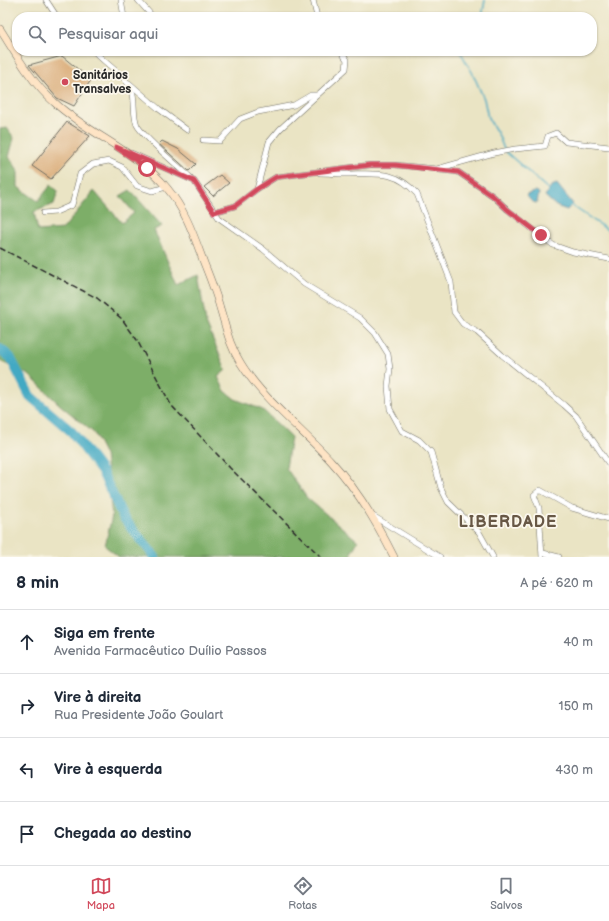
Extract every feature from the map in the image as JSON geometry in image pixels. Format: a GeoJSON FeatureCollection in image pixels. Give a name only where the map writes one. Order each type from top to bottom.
{"type":"FeatureCollection","features":[{"type":"Feature","properties":{"kind":"main road"},"geometry":{"type":"LineString","coordinates":[[0,29],[12,47]]}},
{"type":"Feature","properties":{"kind":"main road"},"geometry":{"type":"LineString","coordinates":[[18,56],[32,78],[53,102],[147,168],[166,186],[178,203],[197,239],[221,309],[228,338],[241,364],[262,392],[332,462],[373,516],[394,557]]}},
{"type":"Feature","properties":{"kind":"street"},"geometry":{"type":"LineString","coordinates":[[46,0],[54,12]]}},
{"type":"Feature","properties":{"kind":"street"},"geometry":{"type":"LineString","coordinates":[[121,0],[123,12]]}},
{"type":"Feature","properties":{"kind":"street"},"geometry":{"type":"LineString","coordinates":[[138,0],[148,12]]}},
{"type":"Feature","properties":{"kind":"street"},"geometry":{"type":"LineString","coordinates":[[313,0],[317,12]]}},
{"type":"Feature","properties":{"kind":"street"},"geometry":{"type":"LineString","coordinates":[[98,56],[159,109],[187,130]]}},
{"type":"Feature","properties":{"kind":"street"},"geometry":{"type":"LineString","coordinates":[[257,189],[269,142],[280,129],[346,69],[347,60],[344,56]]}},
{"type":"Feature","properties":{"kind":"street"},"geometry":{"type":"LineString","coordinates":[[122,77],[133,94],[137,125],[194,181],[214,212],[238,232],[263,249],[304,284],[360,318],[376,333],[388,354],[390,369],[388,386],[390,409],[402,431],[419,440],[431,452],[448,502],[479,532],[493,557]]}},
{"type":"Feature","properties":{"kind":"street"},"geometry":{"type":"LineString","coordinates":[[203,140],[220,141],[240,119],[258,112],[294,105],[311,95],[317,94]]}},
{"type":"Feature","properties":{"kind":"street"},"geometry":{"type":"LineString","coordinates":[[437,169],[494,153],[545,146],[548,136],[556,133],[566,142],[609,148]]}},
{"type":"Feature","properties":{"kind":"street"},"geometry":{"type":"LineString","coordinates":[[116,147],[194,181]]}},
{"type":"Feature","properties":{"kind":"street"},"geometry":{"type":"LineString","coordinates":[[44,213],[56,212],[72,205],[80,174],[93,164],[109,161],[122,167],[137,186],[152,191],[166,186]]}},
{"type":"Feature","properties":{"kind":"street"},"geometry":{"type":"LineString","coordinates":[[214,212],[235,206],[276,177],[320,173],[370,165],[395,165],[437,169],[458,172],[493,196],[508,210],[553,245],[573,252],[609,259]]}},
{"type":"Feature","properties":{"kind":"street"},"geometry":{"type":"LineString","coordinates":[[320,173],[346,174],[370,172],[391,175],[408,184],[417,194],[451,282],[454,312],[463,324],[477,332],[502,355],[576,416],[609,464]]}},
{"type":"Feature","properties":{"kind":"street"},"geometry":{"type":"LineString","coordinates":[[559,557],[542,555],[540,508],[534,495],[540,490],[572,508],[609,519]]}},
{"type":"Feature","properties":{"kind":"street"},"geometry":{"type":"LineString","coordinates":[[373,516],[440,557]]}},
{"type":"Feature","properties":{"kind":"green space"},"geometry":{"type":"Polygon","coordinates":[[[7,128],[14,138],[9,157],[18,170],[18,187],[38,201],[51,185],[58,191],[54,204],[34,212],[38,231],[63,229],[94,191],[122,223],[134,213],[120,196],[130,190],[162,226],[154,230],[178,285],[198,275],[206,323],[226,370],[218,377],[225,391],[235,399],[263,410],[291,437],[286,468],[307,498],[358,541],[351,553],[353,557],[119,557],[105,546],[112,516],[105,455],[94,433],[59,404],[29,375],[0,361],[0,129],[7,128]]]}},
{"type":"Feature","properties":{"kind":"water"},"geometry":{"type":"Polygon","coordinates":[[[557,184],[573,204],[567,210],[556,206],[545,196],[551,186],[557,184]]]}},
{"type":"Feature","properties":{"kind":"water"},"geometry":{"type":"Polygon","coordinates":[[[536,191],[539,193],[537,203],[532,202],[526,195],[536,191]]]}},
{"type":"Feature","properties":{"kind":"building","name":"Sanitários Transalves"},"geometry":{"type":"Polygon","coordinates":[[[62,56],[91,80],[74,106],[57,98],[29,65],[62,56]]]}},
{"type":"Feature","properties":{"kind":"building","name":"Sanitários Transalves"},"geometry":{"type":"Polygon","coordinates":[[[67,122],[90,136],[51,179],[32,166],[67,122]]]}},
{"type":"Feature","properties":{"kind":"building"},"geometry":{"type":"Polygon","coordinates":[[[162,141],[178,149],[196,164],[189,171],[159,144],[162,141]]]}},
{"type":"Feature","properties":{"kind":"building"},"geometry":{"type":"Polygon","coordinates":[[[220,175],[229,183],[213,196],[204,187],[220,175]]]}},
{"type":"Feature","properties":{"kind":"waterway"},"geometry":{"type":"LineString","coordinates":[[483,12],[485,0]]}},
{"type":"Feature","properties":{"kind":"waterway"},"geometry":{"type":"LineString","coordinates":[[463,56],[484,99],[488,118],[498,134],[504,149]]}},
{"type":"Feature","properties":{"kind":"waterway"},"geometry":{"type":"LineString","coordinates":[[506,152],[549,190]]}},
{"type":"Feature","properties":{"kind":"waterway"},"geometry":{"type":"LineString","coordinates":[[571,205],[609,231]]}},
{"type":"Feature","properties":{"kind":"waterway"},"geometry":{"type":"LineString","coordinates":[[0,349],[10,357],[30,396],[72,432],[102,472],[123,517],[155,557]]}},
{"type":"Feature","properties":{"kind":"railway"},"geometry":{"type":"LineString","coordinates":[[0,248],[97,298],[122,319],[137,340],[171,405],[230,468],[321,557]]}},
{"type":"Feature","properties":{"kind":"place","name":"Sanitários Transalves"},"geometry":{"type":"Point","coordinates":[65,82]}},
{"type":"Feature","properties":{"kind":"district","name":"LIBERDADE"},"geometry":{"type":"Point","coordinates":[508,522]}},
{"type":"Feature","properties":{"kind":"route"},"geometry":{"type":"LineString","coordinates":[[147,168],[116,147],[194,181],[214,212],[235,206],[276,177],[320,173],[370,165],[395,165],[458,172],[493,196],[508,210],[541,235]]}}]}
